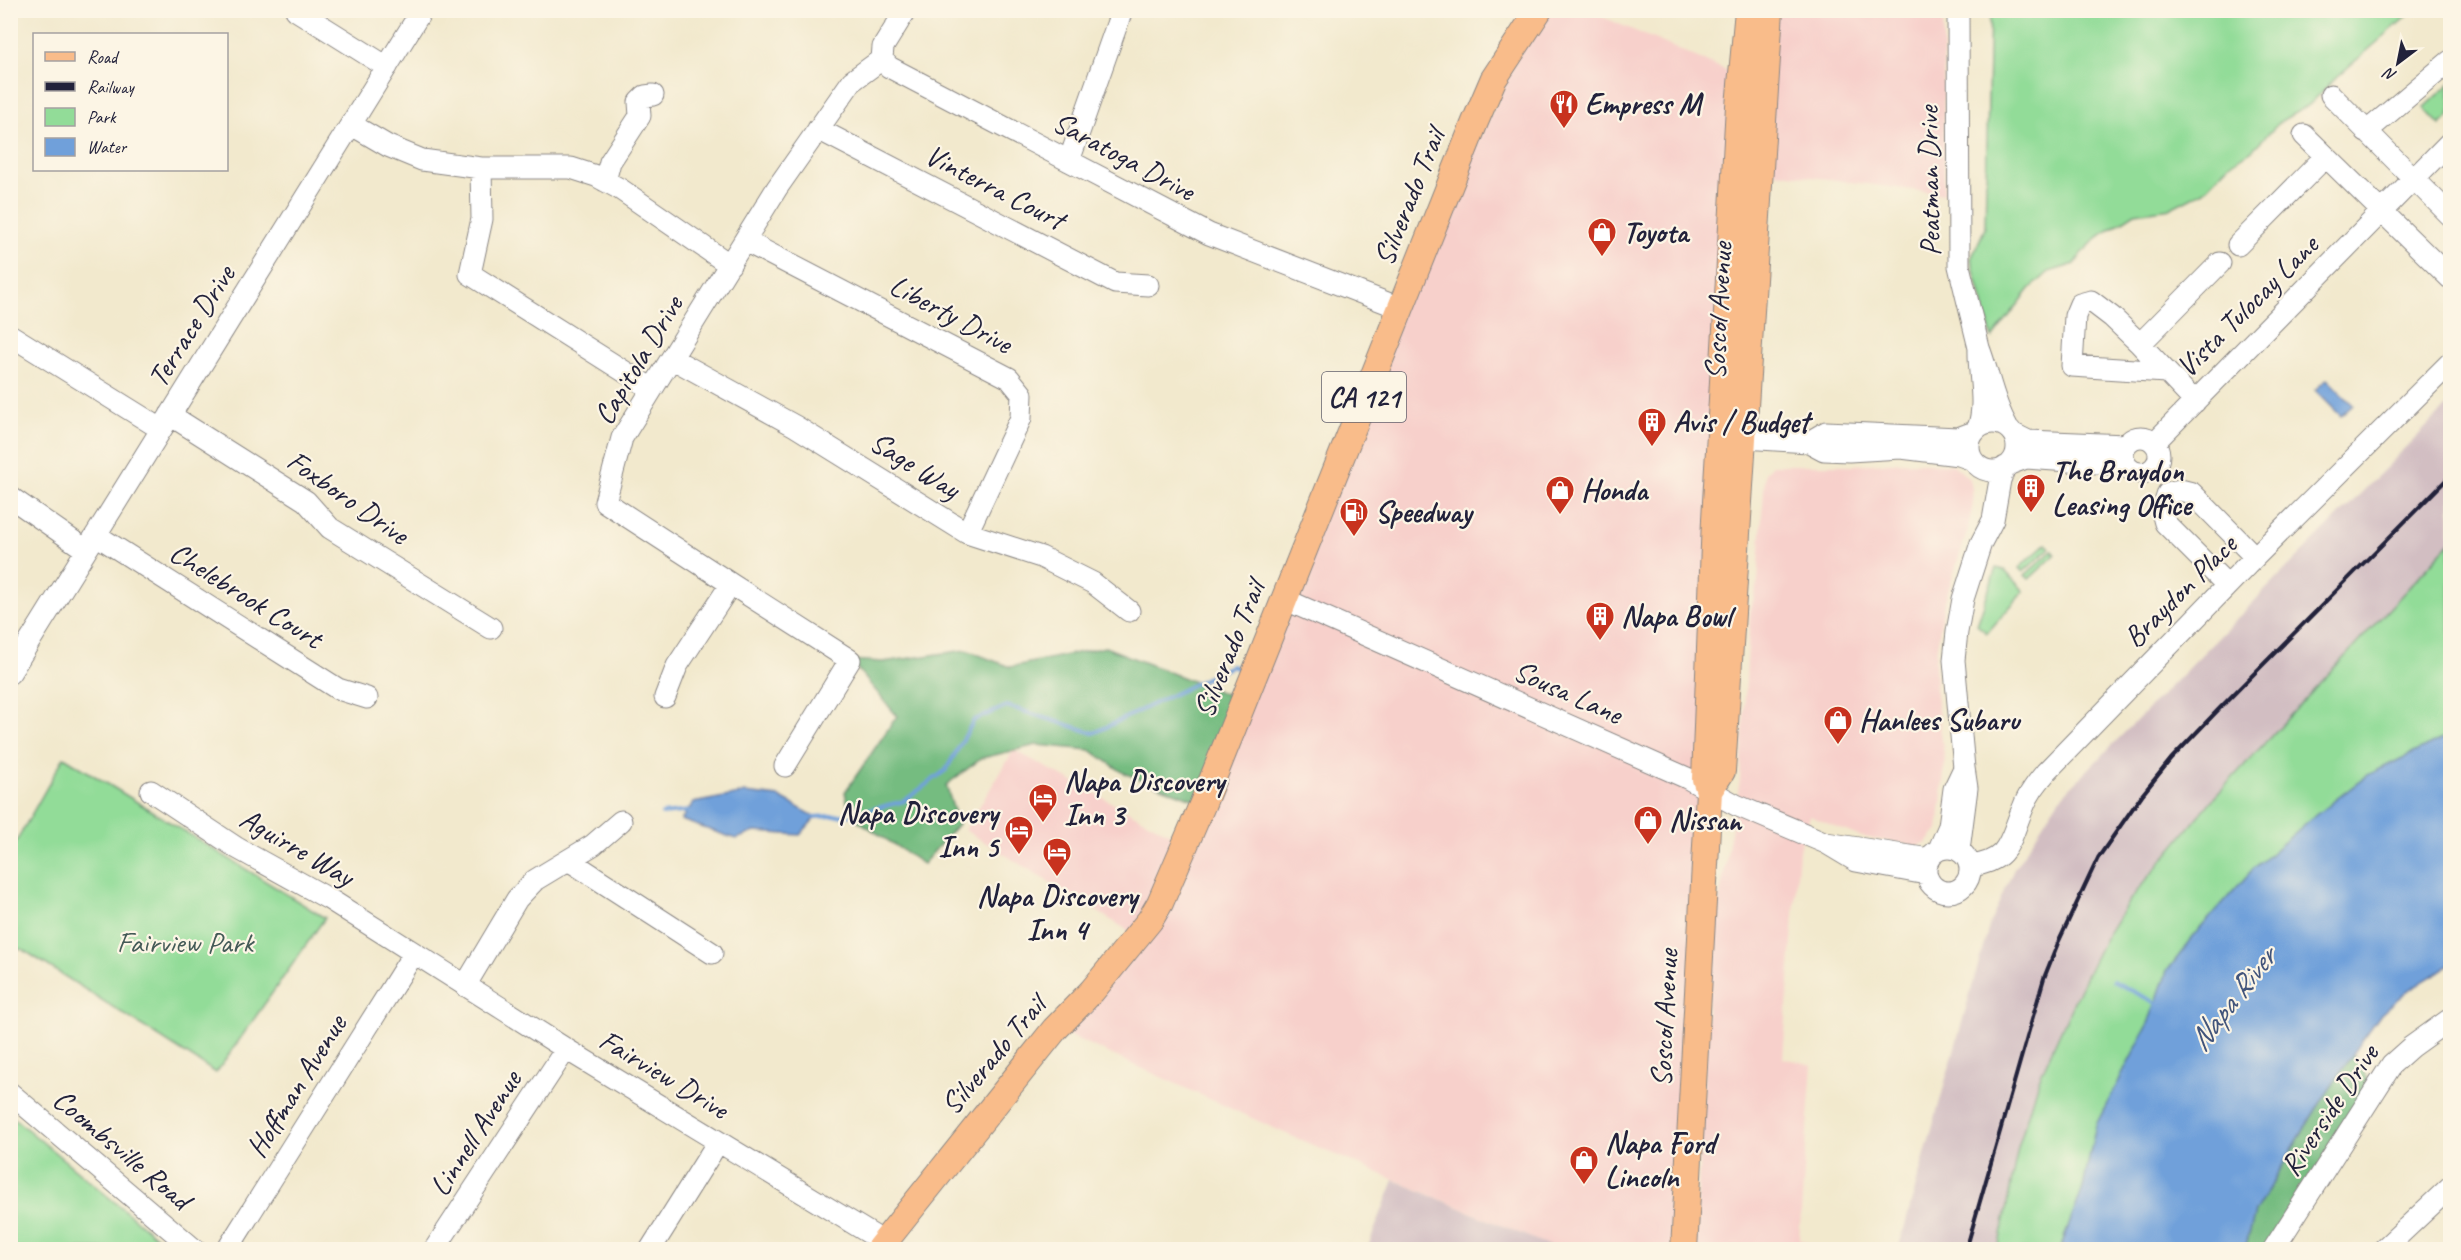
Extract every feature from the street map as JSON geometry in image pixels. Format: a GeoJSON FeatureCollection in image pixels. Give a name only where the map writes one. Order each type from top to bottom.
{"type":"FeatureCollection","features":[{"type":"Feature","properties":{"kind":"main road","name":"Silverado Trail"},"geometry":{"type":"LineString","coordinates":[[881,1246],[1055,1029],[1092,991],[1138,936],[1155,911],[1191,834],[1493,80],[1539,10]]}},
{"type":"Feature","properties":{"kind":"main road","name":"Soscol Avenue"},"geometry":{"type":"LineString","coordinates":[[1733,437],[1739,106],[1748,10]]}},
{"type":"Feature","properties":{"kind":"main road","name":"Soscol Avenue"},"geometry":{"type":"LineString","coordinates":[[1684,1250],[1709,791],[1705,779],[1709,651],[1733,437],[1770,10]]}},
{"type":"Feature","properties":{"kind":"street"},"geometry":{"type":"LineString","coordinates":[[296,10],[387,67]]}},
{"type":"Feature","properties":{"kind":"street","name":"Terrace Drive"},"geometry":{"type":"LineString","coordinates":[[10,673],[422,10]]}},
{"type":"Feature","properties":{"kind":"street"},"geometry":{"type":"LineString","coordinates":[[882,59],[883,47],[906,10]]}},
{"type":"Feature","properties":{"kind":"street","name":"Peatman Drive"},"geometry":{"type":"LineString","coordinates":[[1945,860],[1967,788],[1954,660],[1963,599],[1981,543],[1993,520],[2000,480],[2017,450],[2011,430],[1998,412],[1979,348],[1959,266],[1958,10]]}},
{"type":"Feature","properties":{"kind":"street"},"geometry":{"type":"LineString","coordinates":[[1069,161],[1115,13]]}},
{"type":"Feature","properties":{"kind":"street","name":"Capitola Drive"},"geometry":{"type":"LineString","coordinates":[[731,584],[605,502],[622,438],[777,188],[852,81],[882,59]]}},
{"type":"Feature","properties":{"kind":"street","name":"Saratoga Drive"},"geometry":{"type":"LineString","coordinates":[[882,59],[889,67],[1209,234],[1400,308]]}},
{"type":"Feature","properties":{"kind":"street"},"geometry":{"type":"LineString","coordinates":[[2366,132],[2451,61]]}},
{"type":"Feature","properties":{"kind":"street"},"geometry":{"type":"LineString","coordinates":[[605,181],[610,162],[640,116],[639,102],[645,96],[653,95]]}},
{"type":"Feature","properties":{"kind":"street"},"geometry":{"type":"LineString","coordinates":[[2331,95],[2451,215]]}},
{"type":"Feature","properties":{"kind":"street"},"geometry":{"type":"LineString","coordinates":[[352,125],[388,146],[422,160],[481,168],[571,168],[620,189],[730,266]]}},
{"type":"Feature","properties":{"kind":"street","name":"Vinterra Court"},"geometry":{"type":"LineString","coordinates":[[818,129],[1115,283],[1148,285]]}},
{"type":"Feature","properties":{"kind":"street"},"geometry":{"type":"LineString","coordinates":[[2304,135],[2451,278]]}},
{"type":"Feature","properties":{"kind":"street","name":"Vista Tulocay Lane"},"geometry":{"type":"LineString","coordinates":[[2154,443],[2451,142]]}},
{"type":"Feature","properties":{"kind":"street"},"geometry":{"type":"LineString","coordinates":[[2238,245],[2325,157]]}},
{"type":"Feature","properties":{"kind":"street"},"geometry":{"type":"LineString","coordinates":[[481,168],[482,219],[470,274],[652,390]]}},
{"type":"Feature","properties":{"kind":"street","name":"Liberty Drive"},"geometry":{"type":"LineString","coordinates":[[745,241],[1009,378],[1022,394],[1021,418],[967,533]]}},
{"type":"Feature","properties":{"kind":"street"},"geometry":{"type":"LineString","coordinates":[[2140,344],[2220,263]]}},
{"type":"Feature","properties":{"kind":"street"},"geometry":{"type":"LineString","coordinates":[[2166,372],[2072,366],[2077,309],[2084,302],[2096,303],[2140,344],[2195,402]]}},
{"type":"Feature","properties":{"kind":"street","name":"Foxboro Drive"},"geometry":{"type":"LineString","coordinates":[[10,335],[306,501],[330,528],[491,628]]}},
{"type":"Feature","properties":{"kind":"street","name":"Peatman Drive"},"geometry":{"type":"LineString","coordinates":[[1979,348],[1978,368],[1983,413],[1969,446],[1984,483],[1981,543]]}},
{"type":"Feature","properties":{"kind":"street","name":"Sage Way"},"geometry":{"type":"LineString","coordinates":[[673,359],[795,426],[967,533],[1041,557],[1093,583],[1129,611]]}},
{"type":"Feature","properties":{"kind":"street","name":"Braydon Place"},"geometry":{"type":"LineString","coordinates":[[1945,860],[1985,864],[2001,855],[2010,842],[2027,799],[2046,772],[2227,585],[2451,363]]}},
{"type":"Feature","properties":{"kind":"street"},"geometry":{"type":"LineString","coordinates":[[1809,442],[1826,432],[1958,438],[1991,423],[2011,430],[2028,441],[2126,455]]}},
{"type":"Feature","properties":{"kind":"street"},"geometry":{"type":"LineString","coordinates":[[1733,437],[1809,442],[1824,450],[1901,448],[1959,454],[1990,470],[2008,466],[2026,458],[2126,455]]}},
{"type":"Feature","properties":{"kind":"street"},"geometry":{"type":"LineString","coordinates":[[2142,438],[2154,443],[2158,457],[2151,470],[2135,472],[2126,455],[2130,441],[2142,438]]}},
{"type":"Feature","properties":{"kind":"street"},"geometry":{"type":"LineString","coordinates":[[2151,470],[2168,493]]}},
{"type":"Feature","properties":{"kind":"street"},"geometry":{"type":"LineString","coordinates":[[2168,493],[2180,490],[2192,493],[2255,557]]}},
{"type":"Feature","properties":{"kind":"street"},"geometry":{"type":"LineString","coordinates":[[2168,493],[2162,512],[2165,523],[2227,585]]}},
{"type":"Feature","properties":{"kind":"street","name":"Chelebrook Court"},"geometry":{"type":"LineString","coordinates":[[10,497],[338,689],[367,698]]}},
{"type":"Feature","properties":{"kind":"street"},"geometry":{"type":"LineString","coordinates":[[665,697],[677,666],[731,584],[850,660],[785,766]]}},
{"type":"Feature","properties":{"kind":"street","name":"Sousa Lane"},"geometry":{"type":"LineString","coordinates":[[1284,599],[1687,778],[1739,806],[1826,843],[1945,860]]}},
{"type":"Feature","properties":{"kind":"street","name":"Aguirre Way"},"geometry":{"type":"LineString","coordinates":[[151,791],[237,848],[329,899],[414,953]]}},
{"type":"Feature","properties":{"kind":"street"},"geometry":{"type":"LineString","coordinates":[[465,986],[518,899],[534,880],[570,861],[621,821]]}},
{"type":"Feature","properties":{"kind":"street"},"geometry":{"type":"LineString","coordinates":[[570,861],[712,953]]}},
{"type":"Feature","properties":{"kind":"street","name":"Fairview Drive"},"geometry":{"type":"LineString","coordinates":[[414,953],[881,1246]]}},
{"type":"Feature","properties":{"kind":"street","name":"Hoffman Avenue"},"geometry":{"type":"LineString","coordinates":[[227,1250],[414,953]]}},
{"type":"Feature","properties":{"kind":"street","name":"Riverside Drive"},"geometry":{"type":"LineString","coordinates":[[2272,1250],[2392,1064],[2411,1047],[2451,1019]]}},
{"type":"Feature","properties":{"kind":"street","name":"Linnell Avenue"},"geometry":{"type":"LineString","coordinates":[[434,1250],[566,1048]]}},
{"type":"Feature","properties":{"kind":"street","name":"Coombsville Road"},"geometry":{"type":"LineString","coordinates":[[10,1093],[195,1250]]}},
{"type":"Feature","properties":{"kind":"street"},"geometry":{"type":"LineString","coordinates":[[650,1250],[718,1142]]}},
{"type":"Feature","properties":{"kind":"street"},"geometry":{"type":"LineString","coordinates":[[2383,1250],[2451,1187]]}},
{"type":"Feature","properties":{"kind":"shaded area"},"geometry":{"type":"Polygon","coordinates":[[[1539,11],[1589,11],[1742,77],[1675,1249],[1557,1249],[1289,1135],[1055,1029],[1137,936],[965,830],[1014,750],[1187,843],[1400,308],[1539,11]]]}},
{"type":"Feature","properties":{"kind":"shaded area"},"geometry":{"type":"Polygon","coordinates":[[[1770,11],[1943,11],[1944,194],[1766,171],[1770,11]]]}},
{"type":"Feature","properties":{"kind":"shaded area"},"geometry":{"type":"Polygon","coordinates":[[[2450,403],[2450,543],[2212,800],[2129,901],[2104,940],[2080,987],[2037,1084],[2018,1148],[1998,1249],[1898,1250],[1990,923],[2014,869],[2059,799],[2450,403]]]}},
{"type":"Feature","properties":{"kind":"shaded area"},"geometry":{"type":"Polygon","coordinates":[[[1907,462],[1954,465],[1969,479],[1972,488],[1973,503],[1968,529],[1944,604],[1935,659],[1936,695],[1945,763],[1938,830],[1927,843],[1916,846],[1858,836],[1810,816],[1799,850],[1783,1058],[1812,1065],[1799,1239],[1821,1249],[1695,1250],[1710,954],[1740,780],[1750,613],[1758,581],[1765,473],[1772,465],[1907,462]]]}},
{"type":"Feature","properties":{"kind":"shaded area"},"geometry":{"type":"Polygon","coordinates":[[[1394,1180],[1557,1249],[1367,1249],[1394,1180]]]}},
{"type":"Feature","properties":{"kind":"green space"},"geometry":{"type":"Polygon","coordinates":[[[1990,11],[2413,11],[2338,76],[2309,105],[2281,121],[2251,151],[2230,164],[2204,191],[2171,208],[2135,213],[2098,237],[2075,264],[2049,272],[2030,289],[1992,338],[1971,259],[1985,228],[1990,11]]]}},
{"type":"Feature","properties":{"kind":"green space"},"geometry":{"type":"Polygon","coordinates":[[[2450,84],[2450,116],[2440,125],[2424,108],[2450,84]]]}},
{"type":"Feature","properties":{"kind":"green space"},"geometry":{"type":"Polygon","coordinates":[[[2450,543],[2450,735],[2368,775],[2312,818],[2253,869],[2198,931],[2167,971],[2147,1027],[2096,1125],[2083,1188],[2060,1249],[1998,1250],[2018,1148],[2037,1084],[2104,940],[2129,901],[2212,800],[2450,543]]]}},
{"type":"Feature","properties":{"kind":"green space"},"geometry":{"type":"Polygon","coordinates":[[[2046,544],[2050,548],[2023,572],[2019,568],[2046,544]]]}},
{"type":"Feature","properties":{"kind":"green space"},"geometry":{"type":"Polygon","coordinates":[[[2052,551],[2055,555],[2029,579],[2025,575],[2052,551]]]}},
{"type":"Feature","properties":{"kind":"green space"},"geometry":{"type":"Polygon","coordinates":[[[1996,568],[2004,570],[2024,591],[1987,633],[1977,625],[1996,568]]]}},
{"type":"Feature","properties":{"kind":"green space"},"geometry":{"type":"Polygon","coordinates":[[[1105,647],[1243,701],[1203,803],[1124,773],[1090,750],[1037,745],[982,758],[946,785],[958,824],[923,864],[850,815],[845,792],[897,716],[850,660],[883,662],[966,650],[1010,667],[1105,647]]]}},
{"type":"Feature","properties":{"kind":"green space","name":"Fairview Park"},"geometry":{"type":"Polygon","coordinates":[[[64,757],[325,918],[216,1073],[22,949],[11,950],[11,851],[64,757]]]}},
{"type":"Feature","properties":{"kind":"green space"},"geometry":{"type":"Polygon","coordinates":[[[2353,1054],[2374,1089],[2273,1249],[2245,1250],[2255,1212],[2315,1111],[2353,1054]]]}},
{"type":"Feature","properties":{"kind":"green space"},"geometry":{"type":"Polygon","coordinates":[[[10,1115],[171,1249],[11,1249],[10,1115]]]}},
{"type":"Feature","properties":{"kind":"water"},"geometry":{"type":"Polygon","coordinates":[[[2327,379],[2353,405],[2341,416],[2315,390],[2327,379]]]}},
{"type":"Feature","properties":{"kind":"water","name":"Napa River"},"geometry":{"type":"Polygon","coordinates":[[[2450,735],[2450,965],[2407,991],[2381,1014],[2315,1111],[2255,1212],[2245,1249],[2060,1249],[2083,1188],[2096,1125],[2147,1027],[2167,971],[2198,931],[2253,869],[2312,818],[2368,775],[2450,735]]]}},
{"type":"Feature","properties":{"kind":"water"},"geometry":{"type":"Polygon","coordinates":[[[745,793],[779,797],[816,817],[800,835],[755,832],[736,839],[681,820],[693,803],[745,793]]]}},
{"type":"Feature","properties":{"kind":"waterway"},"geometry":{"type":"LineString","coordinates":[[814,817],[850,815],[904,801],[946,770],[974,720],[1007,706],[1094,733],[1231,666],[1242,670]]}},
{"type":"Feature","properties":{"kind":"waterway"},"geometry":{"type":"LineString","coordinates":[[662,814],[691,811]]}},
{"type":"Feature","properties":{"kind":"waterway"},"geometry":{"type":"LineString","coordinates":[[2113,981],[2160,1005]]}},
{"type":"Feature","properties":{"kind":"railway"},"geometry":{"type":"LineString","coordinates":[[1966,1250],[2044,978],[2098,858],[2142,795],[2171,759],[2450,476]]}},
{"type":"Feature","properties":{"kind":"place","name":"Empress M"},"geometry":{"type":"Point","coordinates":[1564,130]}},
{"type":"Feature","properties":{"kind":"place","name":"Toyota"},"geometry":{"type":"Point","coordinates":[1602,258]}},
{"type":"Feature","properties":{"kind":"place","name":"Avis / Budget"},"geometry":{"type":"Point","coordinates":[1652,448]}},
{"type":"Feature","properties":{"kind":"place","name":"The Braydon Leasing Office"},"geometry":{"type":"Point","coordinates":[2031,514]}},
{"type":"Feature","properties":{"kind":"place","name":"Honda"},"geometry":{"type":"Point","coordinates":[1560,516]}},
{"type":"Feature","properties":{"kind":"place","name":"Speedway"},"geometry":{"type":"Point","coordinates":[1354,538]}},
{"type":"Feature","properties":{"kind":"place","name":"Napa Bowl"},"geometry":{"type":"Point","coordinates":[1600,642]}},
{"type":"Feature","properties":{"kind":"place","name":"Hanlees Subaru"},"geometry":{"type":"Point","coordinates":[1838,746]}},
{"type":"Feature","properties":{"kind":"place","name":"Napa Discovery Inn 3"},"geometry":{"type":"Point","coordinates":[1043,824]}},
{"type":"Feature","properties":{"kind":"place","name":"Nissan"},"geometry":{"type":"Point","coordinates":[1648,846]}},
{"type":"Feature","properties":{"kind":"place","name":"Napa Discovery Inn 5"},"geometry":{"type":"Point","coordinates":[1019,856]}},
{"type":"Feature","properties":{"kind":"place","name":"Napa Discovery Inn 4"},"geometry":{"type":"Point","coordinates":[1057,878]}},
{"type":"Feature","properties":{"kind":"place","name":"Napa Ford Lincoln"},"geometry":{"type":"Point","coordinates":[1584,1186]}}]}
